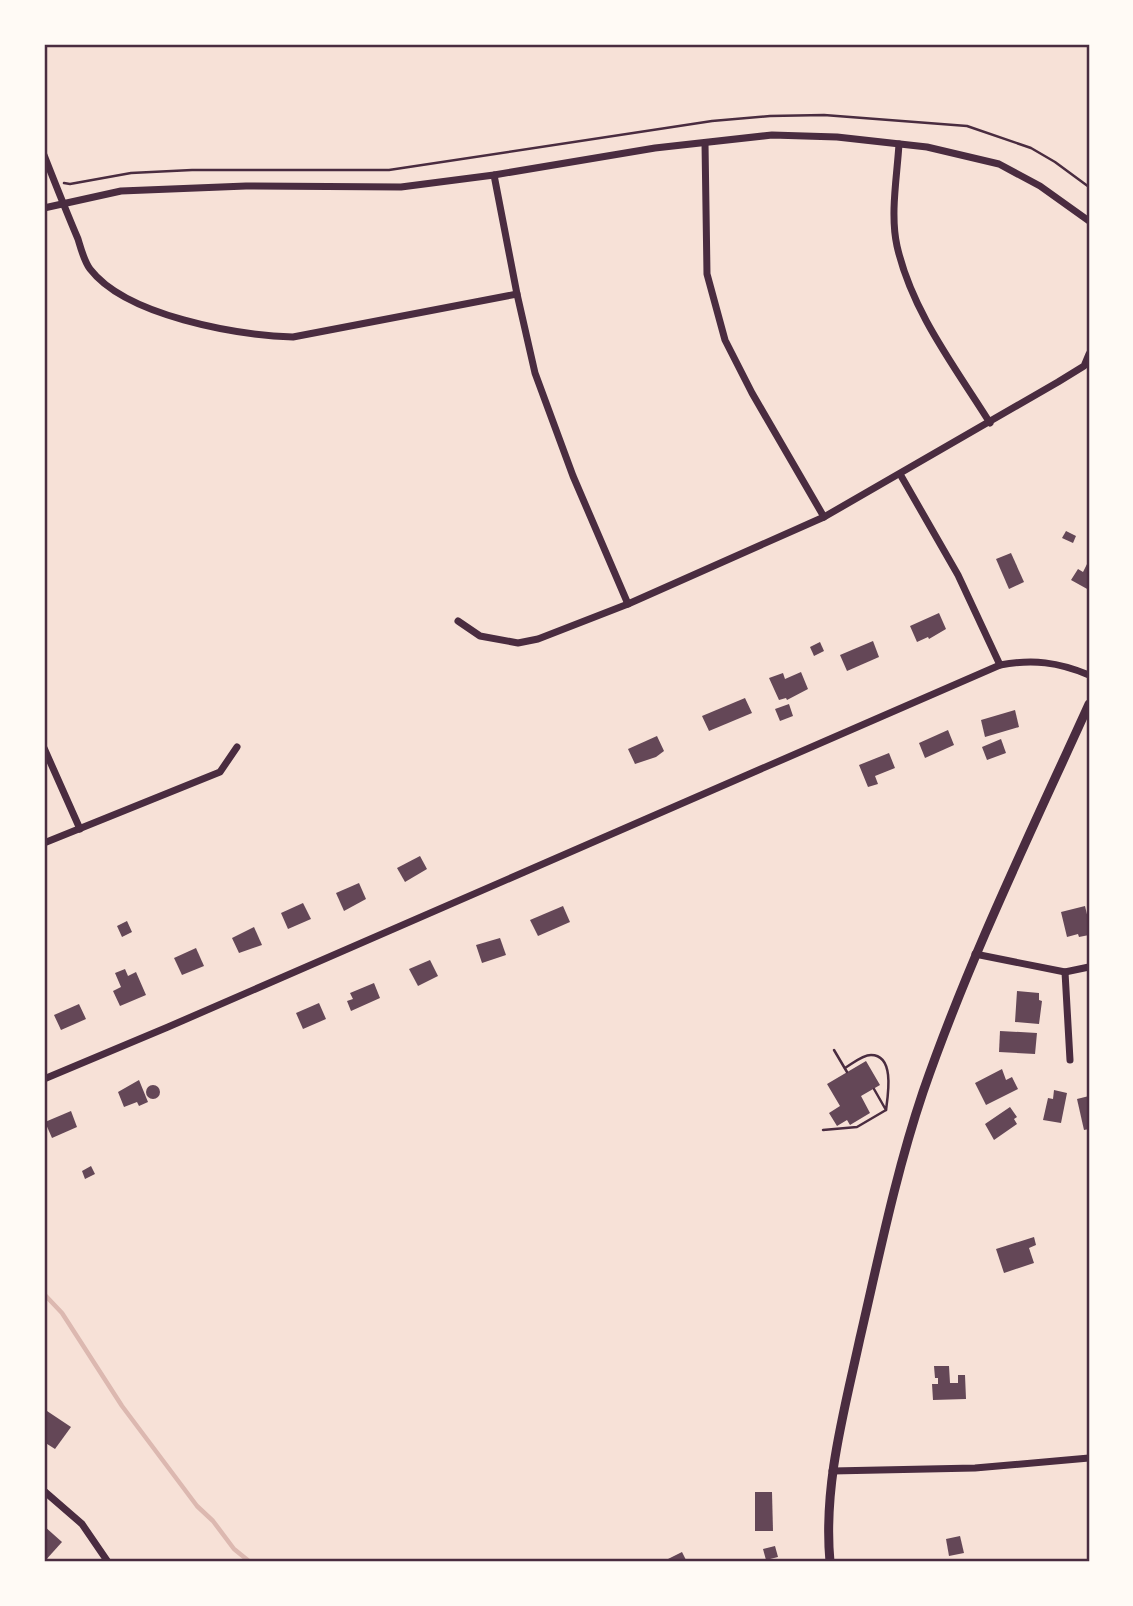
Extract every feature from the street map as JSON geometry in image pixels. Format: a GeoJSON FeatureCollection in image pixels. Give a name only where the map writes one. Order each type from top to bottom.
{"type":"FeatureCollection","features":[{"type":"Feature","properties":{"kind":"street"},"geometry":{"type":"LineString","coordinates":[[44,208],[121,191],[246,186],[401,187],[494,175],[655,148],[772,135],[837,137],[927,147],[999,164],[1040,186],[1089,221]]}},
{"type":"Feature","properties":{"kind":"street"},"geometry":{"type":"LineString","coordinates":[[705,143],[707,274],[725,340],[752,393],[824,517]]}},
{"type":"Feature","properties":{"kind":"street"},"geometry":{"type":"LineString","coordinates":[[899,144],[895,217],[897,245],[910,288],[935,337],[990,423]]}},
{"type":"Feature","properties":{"kind":"street"},"geometry":{"type":"LineString","coordinates":[[44,155],[89,267],[110,289],[138,304],[166,313],[258,336],[293,337],[517,294]]}},
{"type":"Feature","properties":{"kind":"street"},"geometry":{"type":"LineString","coordinates":[[494,175],[534,373],[573,476],[628,604]]}},
{"type":"Feature","properties":{"kind":"street"},"geometry":{"type":"LineString","coordinates":[[457,621],[480,636],[518,643],[538,639],[628,604],[824,517],[1084,366],[1089,354]]}},
{"type":"Feature","properties":{"kind":"street"},"geometry":{"type":"LineString","coordinates":[[900,474],[958,575],[1000,665]]}},
{"type":"Feature","properties":{"kind":"street"},"geometry":{"type":"LineString","coordinates":[[44,1079],[1000,665],[1023,661],[1049,662],[1089,675]]}},
{"type":"Feature","properties":{"kind":"street"},"geometry":{"type":"LineString","coordinates":[[830,1562],[828,1545],[832,1471],[888,1217],[923,1094],[975,954],[1089,704]]}},
{"type":"Feature","properties":{"kind":"street"},"geometry":{"type":"LineString","coordinates":[[44,843],[220,772],[237,747]]}},
{"type":"Feature","properties":{"kind":"street"},"geometry":{"type":"LineString","coordinates":[[44,748],[80,829]]}},
{"type":"Feature","properties":{"kind":"street"},"geometry":{"type":"LineString","coordinates":[[975,954],[1065,971],[1089,967]]}},
{"type":"Feature","properties":{"kind":"street"},"geometry":{"type":"LineString","coordinates":[[1065,971],[1070,1060]]}},
{"type":"Feature","properties":{"kind":"street"},"geometry":{"type":"LineString","coordinates":[[832,1471],[975,1468],[1089,1458]]}},
{"type":"Feature","properties":{"kind":"street"},"geometry":{"type":"LineString","coordinates":[[44,1491],[82,1524],[108,1562]]}},
{"type":"Feature","properties":{"kind":"path"},"geometry":{"type":"LineString","coordinates":[[66,183],[131,173],[192,170],[389,170],[712,121],[824,115],[967,126],[1031,148],[1089,187]]}},
{"type":"Feature","properties":{"kind":"path"},"geometry":{"type":"LineString","coordinates":[[834,1050],[846,1070],[866,1056],[873,1055],[880,1059],[889,1072],[886,1110]]}},
{"type":"Feature","properties":{"kind":"path"},"geometry":{"type":"LineString","coordinates":[[874,1089],[886,1110]]}},
{"type":"Feature","properties":{"kind":"path"},"geometry":{"type":"LineString","coordinates":[[823,1130],[857,1127],[886,1110]]}},
{"type":"Feature","properties":{"kind":"building"},"geometry":{"type":"Polygon","coordinates":[[[1066,531],[1076,536],[1073,543],[1062,538],[1066,531]]]}},
{"type":"Feature","properties":{"kind":"building"},"geometry":{"type":"Polygon","coordinates":[[[1011,553],[1024,582],[1009,589],[996,559],[1011,553]]]}},
{"type":"Feature","properties":{"kind":"building"},"geometry":{"type":"Polygon","coordinates":[[[1089,560],[1089,590],[1071,580],[1078,569],[1083,572],[1089,560]]]}},
{"type":"Feature","properties":{"kind":"building"},"geometry":{"type":"Polygon","coordinates":[[[939,613],[946,629],[929,639],[928,637],[917,642],[910,626],[939,613]]]}},
{"type":"Feature","properties":{"kind":"building"},"geometry":{"type":"Polygon","coordinates":[[[873,641],[879,657],[847,671],[840,655],[873,641]]]}},
{"type":"Feature","properties":{"kind":"building"},"geometry":{"type":"Polygon","coordinates":[[[820,642],[824,651],[814,656],[810,647],[820,642]]]}},
{"type":"Feature","properties":{"kind":"building"},"geometry":{"type":"Polygon","coordinates":[[[801,672],[808,689],[787,700],[779,700],[769,678],[783,673],[785,679],[801,672]]]}},
{"type":"Feature","properties":{"kind":"building"},"geometry":{"type":"Polygon","coordinates":[[[745,698],[752,713],[709,731],[702,716],[745,698]]]}},
{"type":"Feature","properties":{"kind":"building"},"geometry":{"type":"Polygon","coordinates":[[[789,704],[793,716],[780,721],[775,709],[789,704]]]}},
{"type":"Feature","properties":{"kind":"building"},"geometry":{"type":"Polygon","coordinates":[[[1015,710],[1019,727],[985,737],[981,720],[1015,710]]]}},
{"type":"Feature","properties":{"kind":"building"},"geometry":{"type":"Polygon","coordinates":[[[948,730],[954,745],[925,758],[919,743],[948,730]]]}},
{"type":"Feature","properties":{"kind":"building"},"geometry":{"type":"Polygon","coordinates":[[[657,736],[664,751],[656,757],[635,764],[628,749],[657,736]]]}},
{"type":"Feature","properties":{"kind":"building"},"geometry":{"type":"Polygon","coordinates":[[[1001,739],[1006,753],[987,760],[982,747],[1001,739]]]}},
{"type":"Feature","properties":{"kind":"building"},"geometry":{"type":"Polygon","coordinates":[[[889,753],[895,768],[875,776],[878,784],[868,787],[859,765],[889,753]]]}},
{"type":"Feature","properties":{"kind":"building"},"geometry":{"type":"Polygon","coordinates":[[[420,856],[427,869],[405,882],[397,868],[420,856]]]}},
{"type":"Feature","properties":{"kind":"building"},"geometry":{"type":"Polygon","coordinates":[[[359,883],[366,899],[344,911],[336,893],[359,883]]]}},
{"type":"Feature","properties":{"kind":"building"},"geometry":{"type":"Polygon","coordinates":[[[303,903],[311,919],[288,929],[281,913],[303,903]]]}},
{"type":"Feature","properties":{"kind":"building"},"geometry":{"type":"Polygon","coordinates":[[[563,906],[570,922],[538,936],[530,920],[563,906]]]}},
{"type":"Feature","properties":{"kind":"building"},"geometry":{"type":"Polygon","coordinates":[[[1085,906],[1089,935],[1067,937],[1061,912],[1085,906]]]}},
{"type":"Feature","properties":{"kind":"building"},"geometry":{"type":"Polygon","coordinates":[[[127,921],[132,932],[122,937],[117,926],[127,921]]]}},
{"type":"Feature","properties":{"kind":"building"},"geometry":{"type":"Polygon","coordinates":[[[254,927],[262,945],[239,953],[232,938],[254,927]]]}},
{"type":"Feature","properties":{"kind":"building"},"geometry":{"type":"Polygon","coordinates":[[[500,938],[506,955],[482,963],[476,945],[500,938]]]}},
{"type":"Feature","properties":{"kind":"building"},"geometry":{"type":"Polygon","coordinates":[[[196,948],[204,966],[182,975],[174,958],[196,948]]]}},
{"type":"Feature","properties":{"kind":"building"},"geometry":{"type":"Polygon","coordinates":[[[430,960],[438,976],[418,986],[409,969],[430,960]]]}},
{"type":"Feature","properties":{"kind":"building"},"geometry":{"type":"Polygon","coordinates":[[[125,969],[128,976],[136,972],[146,995],[120,1006],[113,991],[121,987],[115,973],[125,969]]]}},
{"type":"Feature","properties":{"kind":"building"},"geometry":{"type":"Polygon","coordinates":[[[374,983],[380,998],[351,1011],[347,1001],[353,999],[350,993],[374,983]]]}},
{"type":"Feature","properties":{"kind":"building"},"geometry":{"type":"Polygon","coordinates":[[[1017,991],[1039,993],[1039,1000],[1042,1001],[1039,1024],[1015,1022],[1017,991]]]}},
{"type":"Feature","properties":{"kind":"building"},"geometry":{"type":"Polygon","coordinates":[[[319,1003],[326,1019],[303,1029],[296,1013],[319,1003]]]}},
{"type":"Feature","properties":{"kind":"building"},"geometry":{"type":"Polygon","coordinates":[[[79,1004],[86,1019],[61,1030],[54,1015],[79,1004]]]}},
{"type":"Feature","properties":{"kind":"building"},"geometry":{"type":"Polygon","coordinates":[[[1000,1031],[1037,1033],[1035,1054],[999,1052],[1000,1031]]]}},
{"type":"Feature","properties":{"kind":"building"},"geometry":{"type":"Polygon","coordinates":[[[866,1061],[880,1085],[861,1096],[870,1113],[850,1125],[847,1120],[837,1126],[829,1113],[840,1106],[827,1084],[866,1061]]]}},
{"type":"Feature","properties":{"kind":"building"},"geometry":{"type":"Polygon","coordinates":[[[1002,1069],[1006,1080],[1012,1077],[1018,1089],[986,1105],[975,1083],[1002,1069]]]}},
{"type":"Feature","properties":{"kind":"building"},"geometry":{"type":"Polygon","coordinates":[[[139,1080],[148,1102],[139,1106],[137,1102],[124,1107],[118,1092],[139,1080]]]}},
{"type":"Feature","properties":{"kind":"building"},"geometry":{"type":"Polygon","coordinates":[[[153,1085],[158,1087],[158,1097],[153,1099],[148,1097],[146,1092],[148,1087],[153,1085]]]}},
{"type":"Feature","properties":{"kind":"building"},"geometry":{"type":"Polygon","coordinates":[[[1054,1090],[1067,1093],[1061,1123],[1043,1120],[1048,1098],[1053,1099],[1054,1090]]]}},
{"type":"Feature","properties":{"kind":"building"},"geometry":{"type":"Polygon","coordinates":[[[1089,1096],[1089,1129],[1084,1130],[1077,1099],[1089,1096]]]}},
{"type":"Feature","properties":{"kind":"building"},"geometry":{"type":"Polygon","coordinates":[[[1010,1107],[1017,1117],[1014,1119],[1017,1124],[994,1140],[985,1124],[1010,1107]]]}},
{"type":"Feature","properties":{"kind":"building"},"geometry":{"type":"Polygon","coordinates":[[[71,1111],[77,1127],[52,1138],[45,1122],[71,1111]]]}},
{"type":"Feature","properties":{"kind":"building"},"geometry":{"type":"Polygon","coordinates":[[[91,1166],[95,1174],[85,1179],[82,1171],[91,1166]]]}},
{"type":"Feature","properties":{"kind":"building"},"geometry":{"type":"Polygon","coordinates":[[[1034,1237],[1036,1245],[1029,1248],[1034,1263],[1004,1273],[996,1249],[1034,1237]]]}},
{"type":"Feature","properties":{"kind":"building"},"geometry":{"type":"Polygon","coordinates":[[[934,1366],[949,1366],[950,1383],[958,1383],[958,1375],[965,1375],[966,1399],[933,1400],[932,1384],[938,1384],[934,1366]]]}},
{"type":"Feature","properties":{"kind":"building"},"geometry":{"type":"Polygon","coordinates":[[[44,1409],[71,1427],[55,1449],[44,1442],[44,1409]]]}},
{"type":"Feature","properties":{"kind":"building"},"geometry":{"type":"Polygon","coordinates":[[[755,1492],[772,1492],[773,1531],[755,1531],[755,1492]]]}},
{"type":"Feature","properties":{"kind":"building"},"geometry":{"type":"Polygon","coordinates":[[[44,1526],[62,1542],[44,1562],[44,1526]]]}},
{"type":"Feature","properties":{"kind":"building"},"geometry":{"type":"Polygon","coordinates":[[[960,1536],[964,1553],[949,1556],[946,1539],[960,1536]]]}},
{"type":"Feature","properties":{"kind":"building"},"geometry":{"type":"Polygon","coordinates":[[[775,1546],[778,1557],[766,1560],[763,1549],[775,1546]]]}},
{"type":"Feature","properties":{"kind":"building"},"geometry":{"type":"Polygon","coordinates":[[[682,1552],[687,1562],[670,1562],[668,1559],[682,1552]]]}},
{"type":"Feature","properties":{"kind":"waterway"},"geometry":{"type":"LineString","coordinates":[[44,1294],[62,1313],[122,1406],[197,1506],[213,1521],[234,1549],[250,1562]]}}]}
